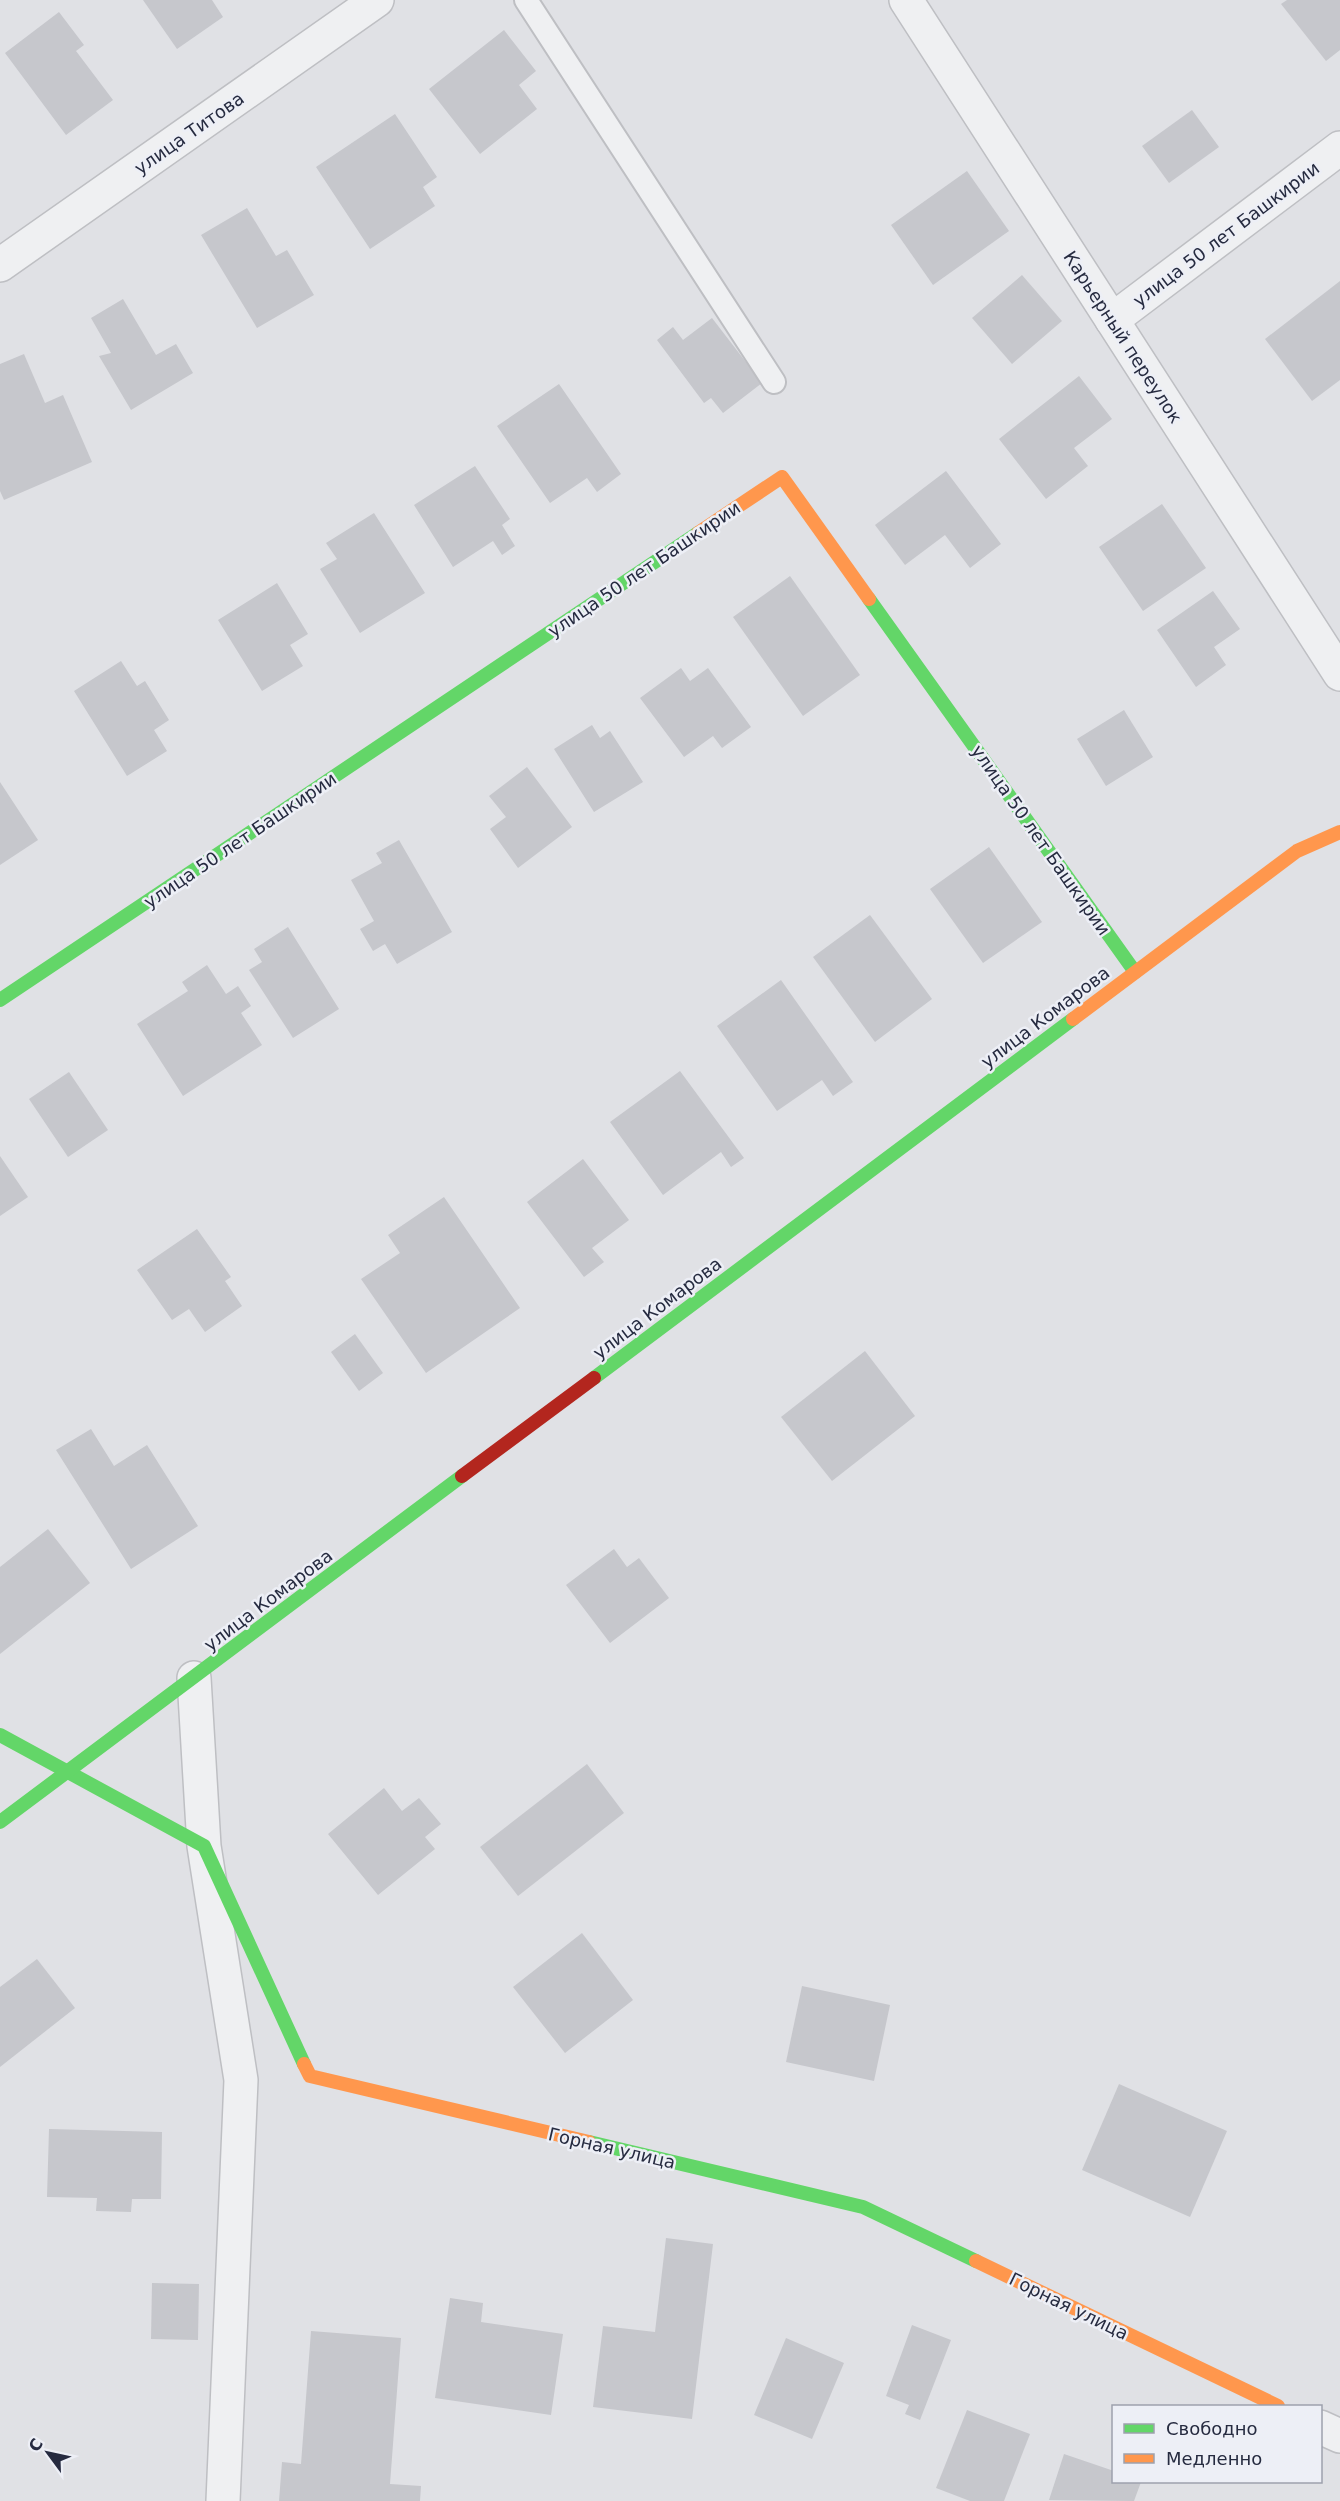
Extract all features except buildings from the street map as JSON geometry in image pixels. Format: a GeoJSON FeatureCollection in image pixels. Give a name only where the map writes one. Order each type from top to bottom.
{"type":"FeatureCollection","features":[{"type":"Feature","properties":{"kind":"street","name":"улица Титова"},"geometry":{"type":"LineString","coordinates":[[0,265],[377,0]]}},
{"type":"Feature","properties":{"kind":"street","name":"Карьерный переулок"},"geometry":{"type":"LineString","coordinates":[[906,0],[1340,674]]}},
{"type":"Feature","properties":{"kind":"street","name":"улица 50 лет Башкирии"},"geometry":{"type":"LineString","coordinates":[[1112,320],[1340,148]]}},
{"type":"Feature","properties":{"kind":"street","name":"улица 50 лет Башкирии"},"geometry":{"type":"LineString","coordinates":[[0,1000],[782,477],[1135,972]]}},
{"type":"Feature","properties":{"kind":"street","name":"улица Комарова"},"geometry":{"type":"LineString","coordinates":[[0,1822],[1297,851],[1340,832]]}},
{"type":"Feature","properties":{"kind":"street"},"geometry":{"type":"LineString","coordinates":[[194,1678],[204,1846],[241,2080],[223,2501]]}},
{"type":"Feature","properties":{"kind":"street"},"geometry":{"type":"LineString","coordinates":[[0,1735],[204,1846]]}},
{"type":"Feature","properties":{"kind":"street","name":"Горная улица"},"geometry":{"type":"LineString","coordinates":[[204,1846],[310,2076],[863,2207],[1276,2405]]}},
{"type":"Feature","properties":{"kind":"street"},"geometry":{"type":"LineString","coordinates":[[1322,2428],[1340,2436]]}},
{"type":"Feature","properties":{"kind":"lane"},"geometry":{"type":"LineString","coordinates":[[526,0],[774,382]]}},
{"type":"Feature","properties":{"kind":"traffic: fast"},"geometry":{"type":"LineString","coordinates":[[0,1000],[698,533]]}},
{"type":"Feature","properties":{"kind":"traffic: fast"},"geometry":{"type":"LineString","coordinates":[[869,599],[1135,972]]}},
{"type":"Feature","properties":{"kind":"traffic: fast"},"geometry":{"type":"LineString","coordinates":[[594,1378],[1073,1019]]}},
{"type":"Feature","properties":{"kind":"traffic: fast"},"geometry":{"type":"LineString","coordinates":[[0,1822],[462,1476]]}},
{"type":"Feature","properties":{"kind":"traffic: fast"},"geometry":{"type":"LineString","coordinates":[[0,1735],[204,1846],[304,2064]]}},
{"type":"Feature","properties":{"kind":"traffic: fast"},"geometry":{"type":"LineString","coordinates":[[589,2142],[863,2207],[976,2261]]}},
{"type":"Feature","properties":{"kind":"traffic: slow"},"geometry":{"type":"LineString","coordinates":[[698,533],[782,477],[869,599]]}},
{"type":"Feature","properties":{"kind":"traffic: slow"},"geometry":{"type":"LineString","coordinates":[[1073,1019],[1297,851],[1340,832]]}},
{"type":"Feature","properties":{"kind":"traffic: slow"},"geometry":{"type":"LineString","coordinates":[[304,2064],[310,2076],[589,2142]]}},
{"type":"Feature","properties":{"kind":"traffic: slow"},"geometry":{"type":"LineString","coordinates":[[976,2261],[1276,2405]]}},
{"type":"Feature","properties":{"kind":"traffic: jam"},"geometry":{"type":"LineString","coordinates":[[462,1476],[594,1378]]}}]}
